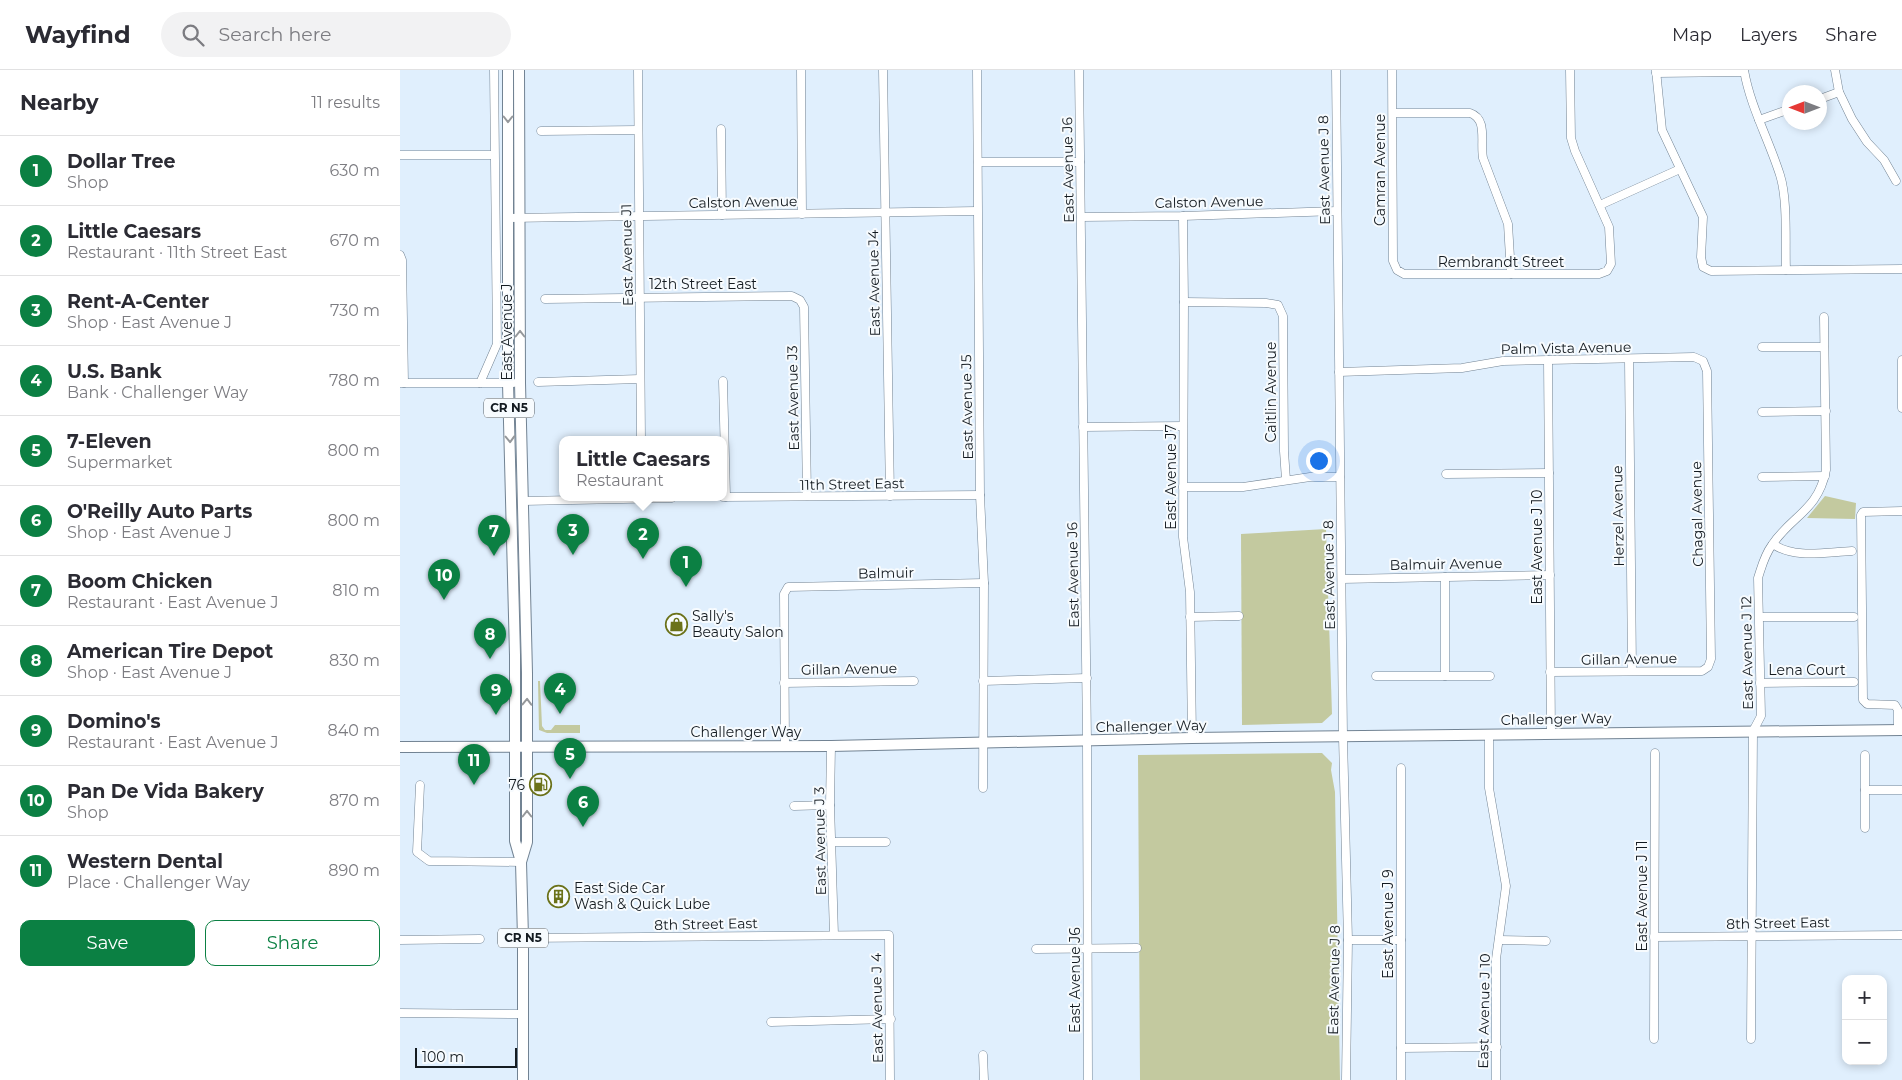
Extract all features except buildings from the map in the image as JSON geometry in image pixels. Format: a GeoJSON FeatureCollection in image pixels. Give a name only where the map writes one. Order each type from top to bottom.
{"type":"FeatureCollection","features":[{"type":"Feature","properties":{"kind":"main road","name":"East Avenue J"},"geometry":{"type":"LineString","coordinates":[[508,70],[508,383],[513,589],[515,841],[521,862],[523,938],[523,1080]]}},
{"type":"Feature","properties":{"kind":"main road","name":"East Avenue J"},"geometry":{"type":"LineString","coordinates":[[519,70],[520,383],[526,586],[527,842],[521,862]]}},
{"type":"Feature","properties":{"kind":"main road"},"geometry":{"type":"LineString","coordinates":[[512,539],[519,550],[520,572],[526,586]]}},
{"type":"Feature","properties":{"kind":"main road"},"geometry":{"type":"LineString","coordinates":[[513,589],[517,594],[520,606],[520,638],[526,650]]}},
{"type":"Feature","properties":{"kind":"main road","name":"Challenger Way"},"geometry":{"type":"LineString","coordinates":[[400,747],[831,746],[1192,738],[1753,730],[1900,730]]}},
{"type":"Feature","properties":{"kind":"street","name":"East Avenue J"},"geometry":{"type":"LineString","coordinates":[[480,382],[497,344],[494,70]]}},
{"type":"Feature","properties":{"kind":"street","name":"East Avenue J1"},"geometry":{"type":"LineString","coordinates":[[638,70],[641,436]]}},
{"type":"Feature","properties":{"kind":"street"},"geometry":{"type":"LineString","coordinates":[[801,70],[802,214]]}},
{"type":"Feature","properties":{"kind":"street","name":"East Avenue J4"},"geometry":{"type":"LineString","coordinates":[[883,70],[890,496]]}},
{"type":"Feature","properties":{"kind":"street","name":"East Avenue J5"},"geometry":{"type":"LineString","coordinates":[[977,70],[980,495],[984,583],[983,788]]}},
{"type":"Feature","properties":{"kind":"street","name":"East Avenue J6"},"geometry":{"type":"LineString","coordinates":[[1079,70],[1087,678],[1088,1080]]}},
{"type":"Feature","properties":{"kind":"street","name":"East Avenue J 8"},"geometry":{"type":"LineString","coordinates":[[1336,70],[1343,737],[1348,940],[1346,1080]]}},
{"type":"Feature","properties":{"kind":"street","name":"Camran Avenue"},"geometry":{"type":"LineString","coordinates":[[1392,70],[1393,261],[1397,270]]}},
{"type":"Feature","properties":{"kind":"street"},"geometry":{"type":"LineString","coordinates":[[1570,70],[1571,138],[1600,206],[1680,169]]}},
{"type":"Feature","properties":{"kind":"street"},"geometry":{"type":"LineString","coordinates":[[1835,70],[1839,92],[1852,119],[1867,142],[1884,160],[1896,181]]}},
{"type":"Feature","properties":{"kind":"street"},"geometry":{"type":"LineString","coordinates":[[1786,270],[1784,204],[1781,176],[1759,120],[1744,71],[1656,72],[1662,130],[1703,217],[1701,257],[1703,267],[1711,272],[1902,269]]}},
{"type":"Feature","properties":{"kind":"street"},"geometry":{"type":"LineString","coordinates":[[1827,96],[1839,92]]}},
{"type":"Feature","properties":{"kind":"street"},"geometry":{"type":"LineString","coordinates":[[1759,120],[1782,112]]}},
{"type":"Feature","properties":{"kind":"street"},"geometry":{"type":"LineString","coordinates":[[1393,113],[1470,113],[1477,116],[1481,121],[1483,158],[1508,224],[1511,274]]}},
{"type":"Feature","properties":{"kind":"street"},"geometry":{"type":"LineString","coordinates":[[722,129],[722,214]]}},
{"type":"Feature","properties":{"kind":"street"},"geometry":{"type":"LineString","coordinates":[[541,131],[638,130]]}},
{"type":"Feature","properties":{"kind":"street"},"geometry":{"type":"LineString","coordinates":[[400,155],[494,155]]}},
{"type":"Feature","properties":{"kind":"street"},"geometry":{"type":"LineString","coordinates":[[978,162],[1080,162]]}},
{"type":"Feature","properties":{"kind":"street","name":"Rembrandt Street"},"geometry":{"type":"LineString","coordinates":[[1397,270],[1404,274],[1599,274],[1607,271],[1611,264],[1610,228],[1600,206]]}},
{"type":"Feature","properties":{"kind":"street","name":"Calston Avenue"},"geometry":{"type":"LineString","coordinates":[[509,218],[977,211]]}},
{"type":"Feature","properties":{"kind":"street","name":"Calston Avenue"},"geometry":{"type":"LineString","coordinates":[[1081,217],[1338,211]]}},
{"type":"Feature","properties":{"kind":"street","name":"East Avenue J7"},"geometry":{"type":"LineString","coordinates":[[1183,216],[1183,486],[1184,536],[1190,592],[1192,738]]}},
{"type":"Feature","properties":{"kind":"street"},"geometry":{"type":"LineString","coordinates":[[400,255],[402,260],[402,383],[520,383]]}},
{"type":"Feature","properties":{"kind":"street","name":"12th Street East"},"geometry":{"type":"LineString","coordinates":[[545,299],[792,296],[800,300]]}},
{"type":"Feature","properties":{"kind":"street","name":"East Avenue J3"},"geometry":{"type":"LineString","coordinates":[[800,300],[804,307],[807,496]]}},
{"type":"Feature","properties":{"kind":"street","name":"Caitlin Avenue"},"geometry":{"type":"LineString","coordinates":[[1184,302],[1266,302],[1278,305],[1283,316],[1286,480]]}},
{"type":"Feature","properties":{"kind":"street","name":"East Avenue J 12"},"geometry":{"type":"LineString","coordinates":[[1751,1039],[1753,730],[1761,716],[1758,578],[1764,559],[1772,544],[1810,506],[1820,492],[1825,476],[1824,317]]}},
{"type":"Feature","properties":{"kind":"street"},"geometry":{"type":"LineString","coordinates":[[1762,346],[1824,347]]}},
{"type":"Feature","properties":{"kind":"street","name":"Palm Vista Avenue"},"geometry":{"type":"LineString","coordinates":[[1339,372],[1462,368],[1503,361],[1694,358],[1703,361]]}},
{"type":"Feature","properties":{"kind":"street","name":"East Avenue J 10"},"geometry":{"type":"LineString","coordinates":[[1548,360],[1551,733]]}},
{"type":"Feature","properties":{"kind":"street","name":"Herzel Avenue"},"geometry":{"type":"LineString","coordinates":[[1629,360],[1632,671]]}},
{"type":"Feature","properties":{"kind":"street"},"geometry":{"type":"LineString","coordinates":[[1902,360],[1902,408]]}},
{"type":"Feature","properties":{"kind":"street","name":"Chagal Avenue"},"geometry":{"type":"LineString","coordinates":[[1703,361],[1707,371],[1708,400],[1711,659],[1708,667]]}},
{"type":"Feature","properties":{"kind":"street"},"geometry":{"type":"LineString","coordinates":[[538,382],[640,379]]}},
{"type":"Feature","properties":{"kind":"street"},"geometry":{"type":"LineString","coordinates":[[723,381],[724,436]]}},
{"type":"Feature","properties":{"kind":"street"},"geometry":{"type":"LineString","coordinates":[[1762,412],[1826,411]]}},
{"type":"Feature","properties":{"kind":"street"},"geometry":{"type":"LineString","coordinates":[[1084,427],[1183,426]]}},
{"type":"Feature","properties":{"kind":"street"},"geometry":{"type":"LineString","coordinates":[[1446,474],[1549,473]]}},
{"type":"Feature","properties":{"kind":"street"},"geometry":{"type":"LineString","coordinates":[[1762,477],[1825,476]]}},
{"type":"Feature","properties":{"kind":"street"},"geometry":{"type":"LineString","coordinates":[[1183,486],[1243,486],[1310,477],[1340,477]]}},
{"type":"Feature","properties":{"kind":"street","name":"11th Street East"},"geometry":{"type":"LineString","coordinates":[[727,497],[980,495]]}},
{"type":"Feature","properties":{"kind":"street"},"geometry":{"type":"LineString","coordinates":[[523,501],[559,500]]}},
{"type":"Feature","properties":{"kind":"street"},"geometry":{"type":"LineString","coordinates":[[1900,730],[1898,710],[1895,705],[1868,704],[1863,700],[1861,516],[1863,512],[1902,511]]}},
{"type":"Feature","properties":{"kind":"street"},"geometry":{"type":"LineString","coordinates":[[1772,544],[1782,550],[1797,553],[1852,551]]}},
{"type":"Feature","properties":{"kind":"street","name":"Balmuir Avenue"},"geometry":{"type":"LineString","coordinates":[[1342,579],[1550,575]]}},
{"type":"Feature","properties":{"kind":"street"},"geometry":{"type":"LineString","coordinates":[[1445,577],[1445,676]]}},
{"type":"Feature","properties":{"kind":"street","name":"Balmuir"},"geometry":{"type":"LineString","coordinates":[[784,683],[784,594],[788,587],[984,583]]}},
{"type":"Feature","properties":{"kind":"street"},"geometry":{"type":"LineString","coordinates":[[1190,617],[1239,616]]}},
{"type":"Feature","properties":{"kind":"street"},"geometry":{"type":"LineString","coordinates":[[1760,617],[1854,617]]}},
{"type":"Feature","properties":{"kind":"street","name":"Gillan Avenue"},"geometry":{"type":"LineString","coordinates":[[1550,672],[1702,670],[1708,667]]}},
{"type":"Feature","properties":{"kind":"street"},"geometry":{"type":"LineString","coordinates":[[1376,676],[1490,676]]}},
{"type":"Feature","properties":{"kind":"street"},"geometry":{"type":"LineString","coordinates":[[983,681],[1087,678]]}},
{"type":"Feature","properties":{"kind":"street","name":"Gillan Avenue"},"geometry":{"type":"LineString","coordinates":[[784,683],[914,681]]}},
{"type":"Feature","properties":{"kind":"street","name":"Lena Court"},"geometry":{"type":"LineString","coordinates":[[1760,683],[1854,682]]}},
{"type":"Feature","properties":{"kind":"street"},"geometry":{"type":"LineString","coordinates":[[784,683],[784,745]]}},
{"type":"Feature","properties":{"kind":"street","name":"East Avenue J 10"},"geometry":{"type":"LineString","coordinates":[[1489,734],[1489,788],[1506,886],[1496,959],[1496,1080]]}},
{"type":"Feature","properties":{"kind":"street","name":"East Avenue J 3"},"geometry":{"type":"LineString","coordinates":[[831,746],[830,805],[834,935]]}},
{"type":"Feature","properties":{"kind":"street","name":"East Avenue J 11"},"geometry":{"type":"LineString","coordinates":[[1654,1038],[1655,753]]}},
{"type":"Feature","properties":{"kind":"street"},"geometry":{"type":"LineString","coordinates":[[1865,755],[1865,828]]}},
{"type":"Feature","properties":{"kind":"street","name":"East Avenue J 9"},"geometry":{"type":"LineString","coordinates":[[1401,768],[1401,1080]]}},
{"type":"Feature","properties":{"kind":"street"},"geometry":{"type":"LineString","coordinates":[[420,785],[417,852],[429,861],[521,862]]}},
{"type":"Feature","properties":{"kind":"street"},"geometry":{"type":"LineString","coordinates":[[1865,790],[1902,790]]}},
{"type":"Feature","properties":{"kind":"street"},"geometry":{"type":"LineString","coordinates":[[794,806],[830,805]]}},
{"type":"Feature","properties":{"kind":"street"},"geometry":{"type":"LineString","coordinates":[[832,842],[886,842]]}},
{"type":"Feature","properties":{"kind":"street","name":"8th Street East"},"geometry":{"type":"LineString","coordinates":[[523,938],[889,935]]}},
{"type":"Feature","properties":{"kind":"street","name":"East Avenue J 4"},"geometry":{"type":"LineString","coordinates":[[889,935],[890,1080]]}},
{"type":"Feature","properties":{"kind":"street","name":"8th Street East"},"geometry":{"type":"LineString","coordinates":[[1654,937],[1902,935]]}},
{"type":"Feature","properties":{"kind":"street"},"geometry":{"type":"LineString","coordinates":[[400,940],[480,939]]}},
{"type":"Feature","properties":{"kind":"street"},"geometry":{"type":"LineString","coordinates":[[1348,940],[1401,940]]}},
{"type":"Feature","properties":{"kind":"street"},"geometry":{"type":"LineString","coordinates":[[1499,940],[1546,941]]}},
{"type":"Feature","properties":{"kind":"street"},"geometry":{"type":"LineString","coordinates":[[1036,949],[1137,948]]}},
{"type":"Feature","properties":{"kind":"street"},"geometry":{"type":"LineString","coordinates":[[400,1013],[523,1014]]}},
{"type":"Feature","properties":{"kind":"street"},"geometry":{"type":"LineString","coordinates":[[771,1022],[891,1018]]}},
{"type":"Feature","properties":{"kind":"street"},"geometry":{"type":"LineString","coordinates":[[1401,1048],[1496,1047]]}},
{"type":"Feature","properties":{"kind":"street"},"geometry":{"type":"LineString","coordinates":[[983,1055],[984,1080]]}},
{"type":"Feature","properties":{"kind":"green space"},"geometry":{"type":"Polygon","coordinates":[[[1825,496],[1856,503],[1855,519],[1807,518],[1825,496]]]}},
{"type":"Feature","properties":{"kind":"green space"},"geometry":{"type":"Polygon","coordinates":[[[1326,529],[1332,714],[1322,723],[1242,725],[1241,534],[1326,529]]]}},
{"type":"Feature","properties":{"kind":"green space"},"geometry":{"type":"Polygon","coordinates":[[[538,681],[540,681],[542,726],[545,730],[551,730],[555,725],[580,725],[580,733],[547,733],[539,730],[538,681]]]}},
{"type":"Feature","properties":{"kind":"green space"},"geometry":{"type":"Polygon","coordinates":[[[1322,753],[1332,763],[1331,770],[1335,792],[1340,1080],[1140,1080],[1138,755],[1322,753]]]}},
{"type":"Feature","properties":{"kind":"place","name":"Rent-A-Center"},"geometry":{"type":"Point","coordinates":[573,555]}},
{"type":"Feature","properties":{"kind":"place","name":"Boom Chicken"},"geometry":{"type":"Point","coordinates":[494,556]}},
{"type":"Feature","properties":{"kind":"place","name":"Little Caesars"},"geometry":{"type":"Point","coordinates":[643,559]}},
{"type":"Feature","properties":{"kind":"place","name":"Dollar Tree"},"geometry":{"type":"Point","coordinates":[686,587]}},
{"type":"Feature","properties":{"kind":"place","name":"Pan De Vida Bakery"},"geometry":{"type":"Point","coordinates":[444,600]}},
{"type":"Feature","properties":{"kind":"place","name":"Sally's Beauty Salon"},"geometry":{"type":"Point","coordinates":[676,624]}},
{"type":"Feature","properties":{"kind":"place","name":"American Tire Depot"},"geometry":{"type":"Point","coordinates":[490,659]}},
{"type":"Feature","properties":{"kind":"place","name":"U.S. Bank"},"geometry":{"type":"Point","coordinates":[560,714]}},
{"type":"Feature","properties":{"kind":"place","name":"Domino's"},"geometry":{"type":"Point","coordinates":[496,715]}},
{"type":"Feature","properties":{"kind":"place","name":"7-Eleven"},"geometry":{"type":"Point","coordinates":[570,779]}},
{"type":"Feature","properties":{"kind":"place","name":"Western Dental"},"geometry":{"type":"Point","coordinates":[474,785]}},
{"type":"Feature","properties":{"kind":"place","name":"76"},"geometry":{"type":"Point","coordinates":[541,785]}},
{"type":"Feature","properties":{"kind":"place","name":"O'Reilly Auto Parts"},"geometry":{"type":"Point","coordinates":[583,827]}},
{"type":"Feature","properties":{"kind":"place","name":"East Side Car Wash & Quick Lube"},"geometry":{"type":"Point","coordinates":[558,896]}}]}
